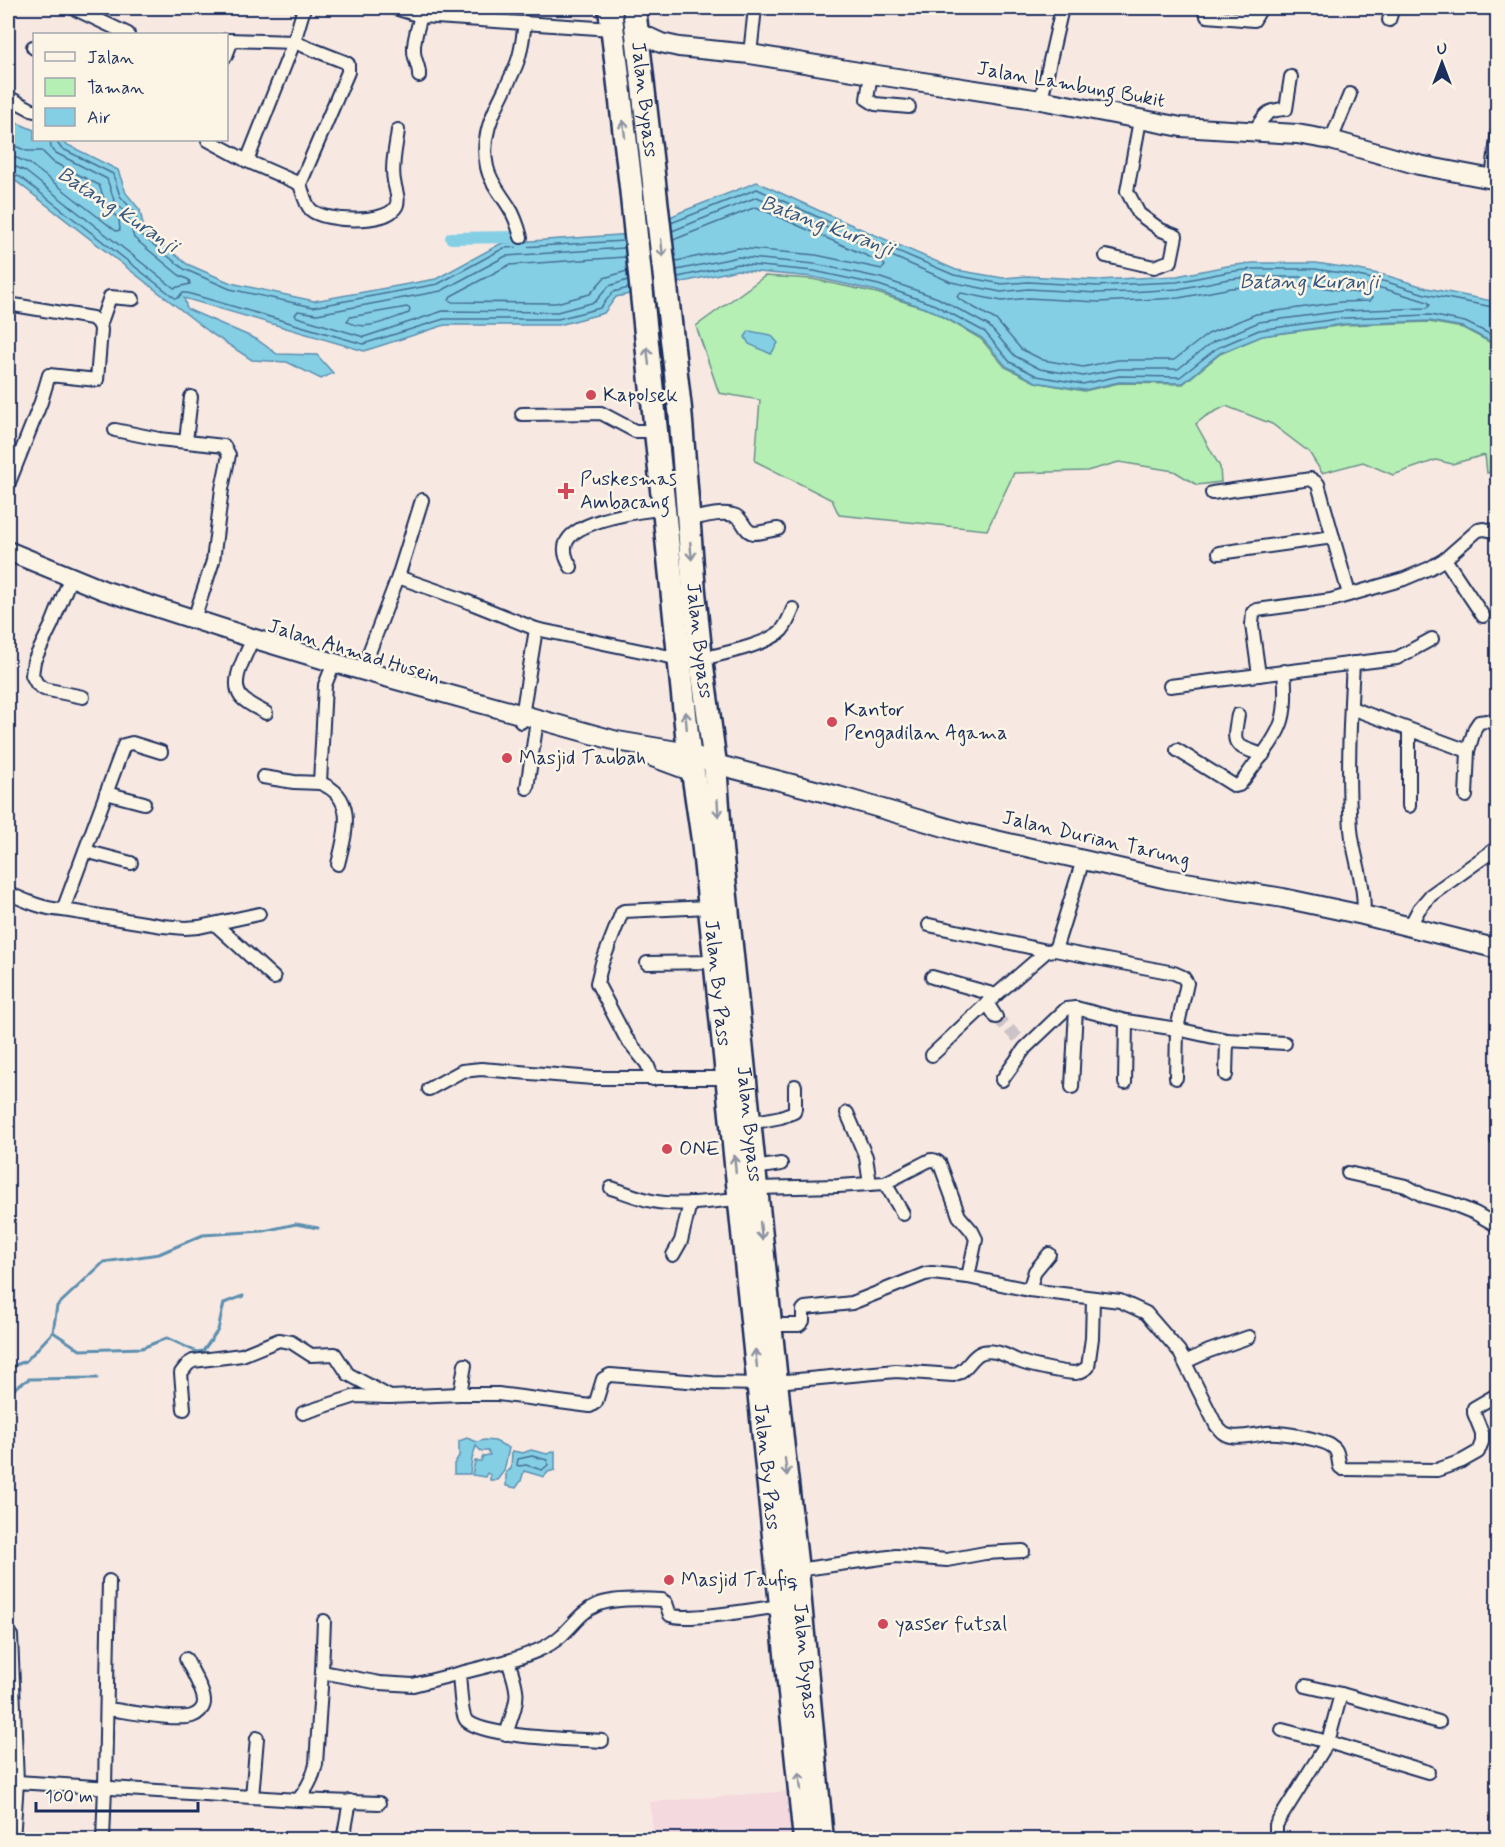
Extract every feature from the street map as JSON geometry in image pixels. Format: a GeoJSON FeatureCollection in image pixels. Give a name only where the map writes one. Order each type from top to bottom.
{"type":"FeatureCollection","features":[{"type":"Feature","properties":{"kind":"highway","name":"Jalan Bypass"},"geometry":{"type":"LineString","coordinates":[[634,8],[680,409],[673,517],[691,659],[716,764],[734,1084],[750,1122],[750,1185],[771,1325],[768,1383],[772,1426],[797,1570],[822,1839]]}},
{"type":"Feature","properties":{"kind":"highway"},"geometry":{"type":"LineString","coordinates":[[611,18],[631,187],[654,423],[673,517]]}},
{"type":"Feature","properties":{"kind":"highway","name":"Jalan By Pass"},"geometry":{"type":"LineString","coordinates":[[691,659],[691,763],[703,840],[715,962],[750,1185],[768,1383]]}},
{"type":"Feature","properties":{"kind":"highway","name":"Jalan By Pass"},"geometry":{"type":"LineString","coordinates":[[772,1426],[780,1606],[805,1839]]}},
{"type":"Feature","properties":{"kind":"street"},"geometry":{"type":"LineString","coordinates":[[73,8],[126,33]]}},
{"type":"Feature","properties":{"kind":"street"},"geometry":{"type":"LineString","coordinates":[[247,161],[294,42],[304,8]]}},
{"type":"Feature","properties":{"kind":"street"},"geometry":{"type":"LineString","coordinates":[[395,8],[421,16],[525,22],[611,18]]}},
{"type":"Feature","properties":{"kind":"street"},"geometry":{"type":"LineString","coordinates":[[750,54],[755,8]]}},
{"type":"Feature","properties":{"kind":"street"},"geometry":{"type":"LineString","coordinates":[[1041,100],[1062,8]]}},
{"type":"Feature","properties":{"kind":"street"},"geometry":{"type":"LineString","coordinates":[[1204,8],[1208,16],[1254,20],[1261,8]]}},
{"type":"Feature","properties":{"kind":"street"},"geometry":{"type":"LineString","coordinates":[[1389,20],[1393,8]]}},
{"type":"Feature","properties":{"kind":"street"},"geometry":{"type":"LineString","coordinates":[[420,76],[414,54],[414,41],[421,16]]}},
{"type":"Feature","properties":{"kind":"street"},"geometry":{"type":"LineString","coordinates":[[521,237],[513,214],[491,179],[485,158],[491,120],[516,64],[525,22]]}},
{"type":"Feature","properties":{"kind":"street","name":"Jalan Lambung Bukit"},"geometry":{"type":"LineString","coordinates":[[637,32],[661,43],[750,54],[1041,100],[1180,127],[1297,134],[1331,140],[1419,165],[1495,180]]}},
{"type":"Feature","properties":{"kind":"street"},"geometry":{"type":"LineString","coordinates":[[229,40],[294,42],[345,62],[348,68],[300,184],[310,209],[318,214],[365,219],[388,214],[396,208],[398,201],[393,179],[393,165],[398,130]]}},
{"type":"Feature","properties":{"kind":"street"},"geometry":{"type":"LineString","coordinates":[[871,74],[867,99],[876,104],[909,107]]}},
{"type":"Feature","properties":{"kind":"street"},"geometry":{"type":"LineString","coordinates":[[1254,132],[1265,114],[1272,110],[1286,109],[1291,77]]}},
{"type":"Feature","properties":{"kind":"street"},"geometry":{"type":"LineString","coordinates":[[1331,140],[1350,94]]}},
{"type":"Feature","properties":{"kind":"street"},"geometry":{"type":"LineString","coordinates":[[8,97],[33,110]]}},
{"type":"Feature","properties":{"kind":"street"},"geometry":{"type":"LineString","coordinates":[[1106,256],[1154,267],[1172,261],[1176,236],[1161,230],[1139,214],[1127,191],[1140,120]]}},
{"type":"Feature","properties":{"kind":"street"},"geometry":{"type":"LineString","coordinates":[[1495,180],[1497,130]]}},
{"type":"Feature","properties":{"kind":"street"},"geometry":{"type":"LineString","coordinates":[[210,141],[247,161],[300,184]]}},
{"type":"Feature","properties":{"kind":"street"},"geometry":{"type":"LineString","coordinates":[[8,485],[41,402],[49,375],[97,380],[100,325],[110,297],[133,298]]}},
{"type":"Feature","properties":{"kind":"street"},"geometry":{"type":"LineString","coordinates":[[8,304],[92,318],[100,325]]}},
{"type":"Feature","properties":{"kind":"street"},"geometry":{"type":"LineString","coordinates":[[186,441],[191,396]]}},
{"type":"Feature","properties":{"kind":"street"},"geometry":{"type":"LineString","coordinates":[[522,414],[601,413],[635,431],[654,423]]}},
{"type":"Feature","properties":{"kind":"street"},"geometry":{"type":"LineString","coordinates":[[115,430],[159,439],[224,446],[229,455],[222,489],[213,561],[194,619]]}},
{"type":"Feature","properties":{"kind":"street"},"geometry":{"type":"LineString","coordinates":[[1212,493],[1314,480],[1318,484],[1349,594]]}},
{"type":"Feature","properties":{"kind":"street"},"geometry":{"type":"LineString","coordinates":[[362,671],[398,577],[422,500]]}},
{"type":"Feature","properties":{"kind":"street"},"geometry":{"type":"LineString","coordinates":[[571,567],[566,560],[565,548],[570,537],[576,532],[605,520],[643,510],[673,517],[736,515],[746,530],[753,533],[778,528]]}},
{"type":"Feature","properties":{"kind":"street"},"geometry":{"type":"LineString","coordinates":[[1259,675],[1252,625],[1253,612],[1332,600],[1404,579],[1445,559],[1478,530],[1497,532]]}},
{"type":"Feature","properties":{"kind":"street"},"geometry":{"type":"LineString","coordinates":[[1219,553],[1333,537]]}},
{"type":"Feature","properties":{"kind":"street","name":"Jalan Ahmad Husein"},"geometry":{"type":"LineString","coordinates":[[8,551],[103,590],[526,722]]}},
{"type":"Feature","properties":{"kind":"street","name":"Jalan Ahmad Husein"},"geometry":{"type":"LineString","coordinates":[[8,558],[111,602],[331,670],[420,696],[660,758],[691,763]]}},
{"type":"Feature","properties":{"kind":"street"},"geometry":{"type":"LineString","coordinates":[[1445,559],[1483,616]]}},
{"type":"Feature","properties":{"kind":"street"},"geometry":{"type":"LineString","coordinates":[[398,577],[536,629],[691,659],[746,647],[777,634],[793,609]]}},
{"type":"Feature","properties":{"kind":"street"},"geometry":{"type":"LineString","coordinates":[[68,584],[34,660],[32,675],[37,684],[44,689],[83,697]]}},
{"type":"Feature","properties":{"kind":"street"},"geometry":{"type":"LineString","coordinates":[[527,788],[526,722],[536,629]]}},
{"type":"Feature","properties":{"kind":"street"},"geometry":{"type":"LineString","coordinates":[[1170,686],[1397,658],[1432,639]]}},
{"type":"Feature","properties":{"kind":"street"},"geometry":{"type":"LineString","coordinates":[[250,645],[238,674],[238,688],[242,698],[266,713]]}},
{"type":"Feature","properties":{"kind":"street"},"geometry":{"type":"LineString","coordinates":[[1353,663],[1348,772],[1349,802],[1352,841],[1364,903],[1363,915]]}},
{"type":"Feature","properties":{"kind":"street"},"geometry":{"type":"LineString","coordinates":[[320,783],[325,685],[331,670]]}},
{"type":"Feature","properties":{"kind":"street"},"geometry":{"type":"LineString","coordinates":[[1177,750],[1236,786],[1242,782],[1273,744],[1282,725],[1287,695],[1284,671]]}},
{"type":"Feature","properties":{"kind":"street"},"geometry":{"type":"LineString","coordinates":[[1351,708],[1468,751]]}},
{"type":"Feature","properties":{"kind":"street"},"geometry":{"type":"LineString","coordinates":[[1238,715],[1234,734],[1238,746],[1263,754]]}},
{"type":"Feature","properties":{"kind":"street"},"geometry":{"type":"LineString","coordinates":[[1466,796],[1468,751],[1475,728],[1479,722],[1487,721],[1497,724]]}},
{"type":"Feature","properties":{"kind":"street"},"geometry":{"type":"LineString","coordinates":[[1409,730],[1409,806]]}},
{"type":"Feature","properties":{"kind":"street"},"geometry":{"type":"LineString","coordinates":[[63,910],[122,748],[126,743],[132,742],[161,752]]}},
{"type":"Feature","properties":{"kind":"street","name":"Jalan Durian Tarung"},"geometry":{"type":"LineString","coordinates":[[691,763],[716,764],[838,796],[964,833],[1083,861],[1167,879],[1283,898],[1497,948]]}},
{"type":"Feature","properties":{"kind":"street"},"geometry":{"type":"LineString","coordinates":[[263,777],[320,783],[329,786],[338,795],[345,810],[345,831],[338,864]]}},
{"type":"Feature","properties":{"kind":"street"},"geometry":{"type":"LineString","coordinates":[[106,793],[144,804]]}},
{"type":"Feature","properties":{"kind":"street"},"geometry":{"type":"LineString","coordinates":[[1410,926],[1419,909],[1431,895],[1497,847]]}},
{"type":"Feature","properties":{"kind":"street"},"geometry":{"type":"LineString","coordinates":[[85,851],[131,863]]}},
{"type":"Feature","properties":{"kind":"street"},"geometry":{"type":"LineString","coordinates":[[932,1054],[991,999],[1051,951],[1083,861]]}},
{"type":"Feature","properties":{"kind":"street"},"geometry":{"type":"LineString","coordinates":[[8,893],[32,904],[52,909],[175,928],[199,927],[259,914]]}},
{"type":"Feature","properties":{"kind":"street"},"geometry":{"type":"LineString","coordinates":[[653,1079],[647,1064],[626,1038],[597,983],[602,963],[622,912],[709,907]]}},
{"type":"Feature","properties":{"kind":"street"},"geometry":{"type":"LineString","coordinates":[[215,924],[274,978]]}},
{"type":"Feature","properties":{"kind":"street"},"geometry":{"type":"LineString","coordinates":[[928,925],[1051,951],[1174,973],[1183,977],[1187,983],[1178,1029],[1176,1078]]}},
{"type":"Feature","properties":{"kind":"street"},"geometry":{"type":"LineString","coordinates":[[647,963],[715,962]]}},
{"type":"Feature","properties":{"kind":"street"},"geometry":{"type":"LineString","coordinates":[[932,977],[991,999]]}},
{"type":"Feature","properties":{"kind":"street"},"geometry":{"type":"LineString","coordinates":[[991,999],[996,1017]]}},
{"type":"Feature","properties":{"kind":"street"},"geometry":{"type":"LineString","coordinates":[[1072,1087],[1076,1008]]}},
{"type":"Feature","properties":{"kind":"street"},"geometry":{"type":"LineString","coordinates":[[1002,1080],[1022,1043],[1063,1011],[1076,1008],[1126,1021],[1227,1040],[1285,1043]]}},
{"type":"Feature","properties":{"kind":"street"},"geometry":{"type":"LineString","coordinates":[[1125,1083],[1126,1021]]}},
{"type":"Feature","properties":{"kind":"street"},"geometry":{"type":"LineString","coordinates":[[1227,1040],[1227,1075]]}},
{"type":"Feature","properties":{"kind":"street"},"geometry":{"type":"LineString","coordinates":[[429,1089],[462,1071],[481,1069],[593,1078],[734,1084]]}},
{"type":"Feature","properties":{"kind":"street"},"geometry":{"type":"LineString","coordinates":[[750,1122],[792,1114],[795,1110],[795,1086]]}},
{"type":"Feature","properties":{"kind":"street"},"geometry":{"type":"LineString","coordinates":[[847,1113],[866,1157],[870,1184]]}},
{"type":"Feature","properties":{"kind":"street"},"geometry":{"type":"LineString","coordinates":[[611,1188],[653,1201],[690,1203],[750,1185],[885,1183],[931,1160],[940,1164],[959,1216],[976,1239],[968,1277]]}},
{"type":"Feature","properties":{"kind":"street"},"geometry":{"type":"LineString","coordinates":[[750,1185],[781,1164]]}},
{"type":"Feature","properties":{"kind":"street"},"geometry":{"type":"LineString","coordinates":[[1348,1173],[1406,1186],[1424,1196],[1475,1213],[1497,1226]]}},
{"type":"Feature","properties":{"kind":"street"},"geometry":{"type":"LineString","coordinates":[[885,1183],[903,1214]]}},
{"type":"Feature","properties":{"kind":"street"},"geometry":{"type":"LineString","coordinates":[[674,1255],[687,1222],[690,1203]]}},
{"type":"Feature","properties":{"kind":"street"},"geometry":{"type":"LineString","coordinates":[[1029,1290],[1035,1270],[1048,1254]]}},
{"type":"Feature","properties":{"kind":"street"},"geometry":{"type":"LineString","coordinates":[[771,1325],[799,1325],[805,1308],[845,1305],[925,1274],[968,1277],[1029,1290],[1120,1301],[1146,1314],[1179,1351],[1221,1432],[1238,1437],[1270,1432],[1328,1444],[1337,1452],[1340,1467],[1343,1469],[1437,1470],[1462,1461],[1478,1452],[1482,1442],[1482,1433],[1474,1408],[1497,1394]]}},
{"type":"Feature","properties":{"kind":"street"},"geometry":{"type":"LineString","coordinates":[[303,1413],[357,1396],[498,1394],[590,1406],[596,1402],[603,1379],[610,1375],[704,1382],[768,1383],[896,1371],[953,1375],[966,1368],[973,1357],[987,1351],[1003,1354],[1023,1363],[1068,1372],[1081,1372],[1088,1367],[1092,1338],[1093,1299]]}},
{"type":"Feature","properties":{"kind":"street"},"geometry":{"type":"LineString","coordinates":[[1185,1362],[1249,1337]]}},
{"type":"Feature","properties":{"kind":"street"},"geometry":{"type":"LineString","coordinates":[[184,1409],[181,1379],[188,1364],[193,1361],[242,1355],[279,1340],[291,1342],[310,1355],[335,1354],[348,1374],[390,1397]]}},
{"type":"Feature","properties":{"kind":"street"},"geometry":{"type":"LineString","coordinates":[[460,1394],[465,1365]]}},
{"type":"Feature","properties":{"kind":"street"},"geometry":{"type":"LineString","coordinates":[[797,1570],[896,1556],[947,1560],[985,1553],[1023,1551]]}},
{"type":"Feature","properties":{"kind":"street"},"geometry":{"type":"LineString","coordinates":[[103,1839],[109,1581]]}},
{"type":"Feature","properties":{"kind":"street"},"geometry":{"type":"LineString","coordinates":[[322,1672],[380,1683],[413,1685],[459,1674],[527,1655],[553,1642],[588,1610],[611,1601],[662,1600],[666,1603],[670,1615],[677,1617],[697,1617],[780,1606]]}},
{"type":"Feature","properties":{"kind":"street"},"geometry":{"type":"LineString","coordinates":[[298,1800],[314,1774],[324,1621]]}},
{"type":"Feature","properties":{"kind":"street"},"geometry":{"type":"LineString","coordinates":[[11,1636],[17,1782],[13,1839]]}},
{"type":"Feature","properties":{"kind":"street"},"geometry":{"type":"LineString","coordinates":[[107,1709],[178,1717],[198,1713],[204,1702],[203,1694],[186,1659]]}},
{"type":"Feature","properties":{"kind":"street"},"geometry":{"type":"LineString","coordinates":[[506,1734],[517,1701],[508,1661]]}},
{"type":"Feature","properties":{"kind":"street"},"geometry":{"type":"LineString","coordinates":[[459,1674],[466,1720],[486,1729],[506,1734],[602,1741]]}},
{"type":"Feature","properties":{"kind":"street"},"geometry":{"type":"LineString","coordinates":[[1306,1686],[1439,1722]]}},
{"type":"Feature","properties":{"kind":"street"},"geometry":{"type":"LineString","coordinates":[[1276,1839],[1276,1825],[1328,1742],[1341,1694]]}},
{"type":"Feature","properties":{"kind":"street"},"geometry":{"type":"LineString","coordinates":[[1282,1730],[1428,1772]]}},
{"type":"Feature","properties":{"kind":"street"},"geometry":{"type":"LineString","coordinates":[[252,1797],[257,1738]]}},
{"type":"Feature","properties":{"kind":"street"},"geometry":{"type":"LineString","coordinates":[[17,1782],[379,1803]]}},
{"type":"Feature","properties":{"kind":"street"},"geometry":{"type":"LineString","coordinates":[[343,1839],[350,1801]]}},
{"type":"Feature","properties":{"kind":"shaded area"},"geometry":{"type":"Polygon","coordinates":[[[791,1791],[796,1839],[654,1839],[650,1802],[791,1791]]]}},
{"type":"Feature","properties":{"kind":"green space"},"geometry":{"type":"Polygon","coordinates":[[[765,276],[812,279],[877,293],[933,311],[981,339],[1005,367],[1035,382],[1084,391],[1119,383],[1183,384],[1220,354],[1262,336],[1345,325],[1429,322],[1463,328],[1497,346],[1497,470],[1487,473],[1485,455],[1452,464],[1436,460],[1393,475],[1363,462],[1322,473],[1309,452],[1272,424],[1226,406],[1196,424],[1220,467],[1221,482],[1197,485],[1174,471],[1119,462],[1087,471],[1014,473],[987,530],[839,515],[832,500],[755,461],[760,400],[719,393],[696,326],[765,276]]]}},
{"type":"Feature","properties":{"kind":"water","name":"Batang Kuranji"},"geometry":{"type":"Polygon","coordinates":[[[8,119],[33,130],[33,141],[60,141],[118,170],[126,193],[140,210],[144,230],[187,264],[231,283],[314,301],[436,279],[502,243],[633,234],[757,182],[956,270],[1003,278],[1027,276],[1097,280],[1177,276],[1253,263],[1316,263],[1388,276],[1427,288],[1497,302],[1497,345],[1463,327],[1430,321],[1344,324],[1262,336],[1220,353],[1183,383],[1119,382],[1084,390],[1036,382],[1006,366],[982,338],[933,311],[877,291],[813,277],[737,270],[616,297],[604,313],[559,325],[445,325],[364,351],[184,298],[187,309],[256,339],[277,354],[317,355],[333,373],[321,379],[287,362],[252,360],[212,334],[17,182],[8,178],[8,119]]]}},
{"type":"Feature","properties":{"kind":"water"},"geometry":{"type":"Polygon","coordinates":[[[749,331],[771,335],[778,343],[771,354],[749,344],[745,337],[749,331]]]}},
{"type":"Feature","properties":{"kind":"water"},"geometry":{"type":"Polygon","coordinates":[[[467,1438],[477,1442],[495,1441],[509,1448],[504,1471],[497,1480],[490,1480],[490,1475],[487,1473],[485,1477],[472,1475],[475,1461],[481,1461],[483,1456],[490,1455],[488,1451],[481,1451],[476,1446],[470,1474],[454,1474],[454,1464],[459,1456],[459,1441],[467,1438]]]}},
{"type":"Feature","properties":{"kind":"water"},"geometry":{"type":"Polygon","coordinates":[[[531,1450],[547,1454],[555,1451],[555,1470],[548,1472],[544,1477],[524,1471],[516,1488],[506,1486],[506,1472],[511,1469],[512,1451],[523,1453],[531,1450]]]}},
{"type":"Feature","properties":{"kind":"waterway"},"geometry":{"type":"LineString","coordinates":[[451,238],[521,237],[522,245]]}},
{"type":"Feature","properties":{"kind":"waterway"},"geometry":{"type":"LineString","coordinates":[[8,1368],[26,1361],[53,1332],[57,1306],[104,1262],[159,1254],[203,1235],[264,1231],[296,1224],[318,1228]]}},
{"type":"Feature","properties":{"kind":"waterway"},"geometry":{"type":"LineString","coordinates":[[53,1332],[80,1350],[142,1348],[167,1338],[197,1352],[203,1351],[218,1330],[224,1303],[243,1296]]}},
{"type":"Feature","properties":{"kind":"waterway"},"geometry":{"type":"LineString","coordinates":[[8,1399],[16,1387],[29,1379],[97,1378]]}},
{"type":"Feature","properties":{"kind":"waterway"},"geometry":{"type":"LineString","coordinates":[[8,1439],[10,1477],[8,1483]]}},
{"type":"Feature","properties":{"kind":"tunnel"},"geometry":{"type":"LineString","coordinates":[[996,1017],[1019,1039]]}},
{"type":"Feature","properties":{"kind":"place","name":"Kapolsek"},"geometry":{"type":"Point","coordinates":[591,395]}},
{"type":"Feature","properties":{"kind":"place","name":"Puskesmas Ambacang"},"geometry":{"type":"Point","coordinates":[566,491]}},
{"type":"Feature","properties":{"kind":"place","name":"Kantor Pengadilan Agama"},"geometry":{"type":"Point","coordinates":[832,722]}},
{"type":"Feature","properties":{"kind":"place","name":"Masjid Taubah"},"geometry":{"type":"Point","coordinates":[507,758]}},
{"type":"Feature","properties":{"kind":"place","name":"ONE"},"geometry":{"type":"Point","coordinates":[667,1149]}},
{"type":"Feature","properties":{"kind":"place","name":"Masjid Taufiq"},"geometry":{"type":"Point","coordinates":[669,1580]}},
{"type":"Feature","properties":{"kind":"place","name":"yasser futsal"},"geometry":{"type":"Point","coordinates":[883,1624]}}]}
